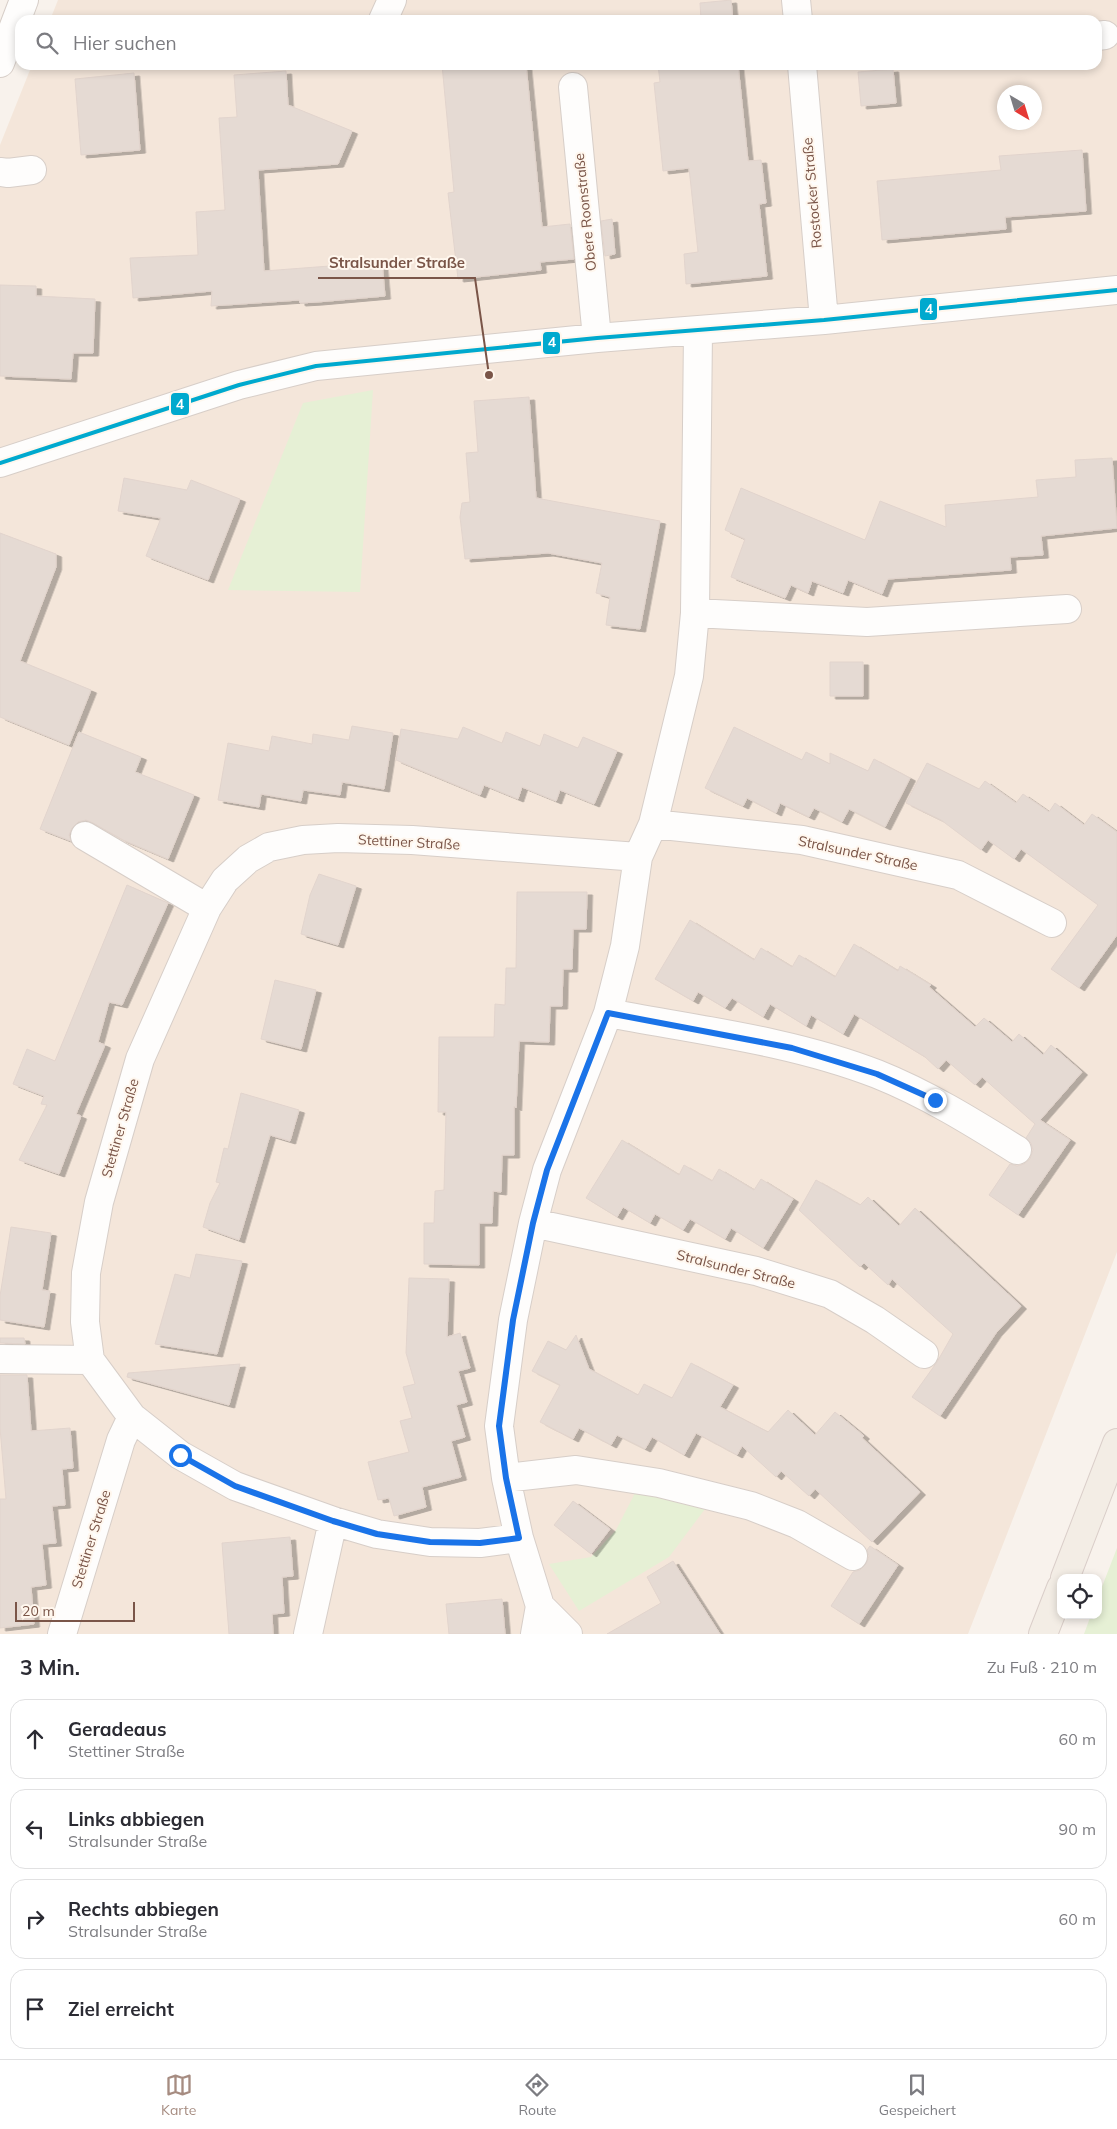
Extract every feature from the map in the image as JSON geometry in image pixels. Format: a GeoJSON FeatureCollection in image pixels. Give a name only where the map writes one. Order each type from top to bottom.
{"type":"FeatureCollection","features":[{"type":"Feature","properties":{"kind":"main road"},"geometry":{"type":"LineString","coordinates":[[1067,1574],[1117,1443]]}},
{"type":"Feature","properties":{"kind":"main road"},"geometry":{"type":"LineString","coordinates":[[1043,1634],[1057,1598]]}},
{"type":"Feature","properties":{"kind":"street"},"geometry":{"type":"LineString","coordinates":[[20,15],[24,0]]}},
{"type":"Feature","properties":{"kind":"street"},"geometry":{"type":"LineString","coordinates":[[385,15],[392,0]]}},
{"type":"Feature","properties":{"kind":"street"},"geometry":{"type":"LineString","coordinates":[[796,0],[798,15]]}},
{"type":"Feature","properties":{"kind":"street"},"geometry":{"type":"LineString","coordinates":[[7,61],[15,32]]}},
{"type":"Feature","properties":{"kind":"street","name":"Rostocker Straße"},"geometry":{"type":"LineString","coordinates":[[802,70],[824,320]]}},
{"type":"Feature","properties":{"kind":"street","name":"Obere Roonstraße"},"geometry":{"type":"LineString","coordinates":[[573,86],[598,338]]}},
{"type":"Feature","properties":{"kind":"street"},"geometry":{"type":"LineString","coordinates":[[0,172],[32,170]]}},
{"type":"Feature","properties":{"kind":"street"},"geometry":{"type":"LineString","coordinates":[[0,463],[239,385],[316,366],[598,338],[824,320],[1117,290]]}},
{"type":"Feature","properties":{"kind":"street"},"geometry":{"type":"LineString","coordinates":[[535,1634],[540,1606],[519,1538],[506,1478],[499,1426],[513,1320],[533,1223],[547,1170],[608,1013],[625,946],[638,857],[652,824],[689,676],[695,613],[698,331]]}},
{"type":"Feature","properties":{"kind":"street"},"geometry":{"type":"LineString","coordinates":[[695,613],[867,622],[1067,610]]}},
{"type":"Feature","properties":{"kind":"street","name":"Stralsunder Straße"},"geometry":{"type":"LineString","coordinates":[[652,824],[802,840],[958,875],[1052,924]]}},
{"type":"Feature","properties":{"kind":"street"},"geometry":{"type":"LineString","coordinates":[[86,836],[207,908]]}},
{"type":"Feature","properties":{"kind":"street","name":"Stettiner Straße"},"geometry":{"type":"LineString","coordinates":[[519,1538],[480,1543],[430,1542],[377,1534],[333,1521],[235,1486],[180,1455],[132,1417],[90,1360],[85,1322],[86,1273],[99,1202],[140,1059],[207,908],[225,880],[248,859],[269,848],[303,840],[338,838],[412,840],[638,857]]}},
{"type":"Feature","properties":{"kind":"street"},"geometry":{"type":"LineString","coordinates":[[608,1013],[792,1048],[877,1074],[935,1100],[1017,1150]]}},
{"type":"Feature","properties":{"kind":"street","name":"Stralsunder Straße"},"geometry":{"type":"LineString","coordinates":[[533,1223],[756,1271],[830,1294],[875,1320],[924,1354]]}},
{"type":"Feature","properties":{"kind":"street"},"geometry":{"type":"LineString","coordinates":[[0,1359],[90,1360]]}},
{"type":"Feature","properties":{"kind":"street","name":"Stettiner Straße"},"geometry":{"type":"LineString","coordinates":[[62,1634],[121,1440],[132,1417]]}},
{"type":"Feature","properties":{"kind":"street"},"geometry":{"type":"LineString","coordinates":[[506,1478],[576,1470],[659,1482],[751,1506],[797,1524],[854,1556]]}},
{"type":"Feature","properties":{"kind":"street"},"geometry":{"type":"LineString","coordinates":[[308,1634],[333,1521]]}},
{"type":"Feature","properties":{"kind":"street"},"geometry":{"type":"LineString","coordinates":[[540,1606],[568,1634]]}},
{"type":"Feature","properties":{"kind":"shaded area"},"geometry":{"type":"Polygon","coordinates":[[[58,0],[1117,0],[1117,1252],[968,1634],[0,1634],[0,145],[30,70],[1102,70],[1102,15],[52,15],[58,0]]]}},
{"type":"Feature","properties":{"kind":"green space"},"geometry":{"type":"Polygon","coordinates":[[[373,390],[360,592],[228,590],[303,403],[373,390]]]}},
{"type":"Feature","properties":{"kind":"green space"},"geometry":{"type":"Polygon","coordinates":[[[636,1491],[708,1505],[669,1557],[579,1611],[549,1564],[591,1557],[616,1530],[636,1491]]]}},
{"type":"Feature","properties":{"kind":"green space"},"geometry":{"type":"Polygon","coordinates":[[[1117,1548],[1117,1634],[1084,1634],[1090,1619],[1102,1619],[1102,1587],[1117,1548]]]}},
{"type":"Feature","properties":{"kind":"building"},"geometry":{"type":"Polygon","coordinates":[[[731,0],[732,15],[701,15],[700,3],[731,0]]]}},
{"type":"Feature","properties":{"kind":"building"},"geometry":{"type":"Polygon","coordinates":[[[442,70],[526,70],[542,227],[570,224],[574,259],[540,262],[541,270],[458,279],[448,193],[454,192],[442,70]]]}},
{"type":"Feature","properties":{"kind":"building"},"geometry":{"type":"Polygon","coordinates":[[[659,70],[739,70],[748,161],[761,160],[766,203],[759,204],[767,276],[686,284],[684,254],[698,252],[689,168],[663,171],[654,83],[660,82],[659,70]]]}},
{"type":"Feature","properties":{"kind":"building"},"geometry":{"type":"Polygon","coordinates":[[[893,70],[896,103],[861,106],[858,72],[893,70]]]}},
{"type":"Feature","properties":{"kind":"building"},"geometry":{"type":"Polygon","coordinates":[[[286,71],[288,105],[352,131],[338,164],[258,170],[264,271],[382,262],[385,296],[300,303],[299,300],[211,306],[212,291],[133,298],[130,258],[198,255],[196,212],[225,210],[219,118],[237,117],[234,75],[286,71]]]}},
{"type":"Feature","properties":{"kind":"building"},"geometry":{"type":"Polygon","coordinates":[[[134,73],[140,150],[81,155],[75,79],[134,73]]]}},
{"type":"Feature","properties":{"kind":"building"},"geometry":{"type":"Polygon","coordinates":[[[1082,150],[1086,211],[1005,217],[1006,229],[882,240],[877,181],[1001,170],[999,156],[1082,150]]]}},
{"type":"Feature","properties":{"kind":"building"},"geometry":{"type":"Polygon","coordinates":[[[612,219],[615,254],[605,256],[601,221],[612,219]]]}},
{"type":"Feature","properties":{"kind":"building"},"geometry":{"type":"Polygon","coordinates":[[[0,285],[36,286],[36,296],[95,299],[93,353],[73,353],[71,379],[0,376],[0,285]]]}},
{"type":"Feature","properties":{"kind":"building"},"geometry":{"type":"Polygon","coordinates":[[[529,397],[536,498],[660,521],[640,629],[606,625],[610,597],[596,593],[602,563],[548,553],[465,559],[460,517],[462,503],[470,502],[466,453],[478,452],[474,401],[529,397]]]}},
{"type":"Feature","properties":{"kind":"building"},"geometry":{"type":"Polygon","coordinates":[[[1112,458],[1117,528],[1041,536],[1043,555],[1010,557],[1011,570],[888,579],[882,594],[848,580],[843,593],[812,581],[808,593],[791,585],[785,598],[731,577],[745,539],[725,530],[741,488],[865,540],[880,501],[946,527],[945,505],[1038,497],[1036,480],[1076,477],[1075,460],[1112,458]]]}},
{"type":"Feature","properties":{"kind":"building"},"geometry":{"type":"Polygon","coordinates":[[[124,478],[187,490],[191,480],[240,499],[208,580],[146,556],[161,518],[118,511],[124,478]]]}},
{"type":"Feature","properties":{"kind":"building"},"geometry":{"type":"Polygon","coordinates":[[[0,533],[56,554],[56,567],[20,661],[91,690],[69,745],[0,717],[0,533]]]}},
{"type":"Feature","properties":{"kind":"building"},"geometry":{"type":"Polygon","coordinates":[[[830,662],[863,662],[863,696],[830,696],[830,662]]]}},
{"type":"Feature","properties":{"kind":"building"},"geometry":{"type":"Polygon","coordinates":[[[352,726],[393,733],[384,789],[342,782],[340,795],[303,790],[301,801],[261,794],[259,807],[218,800],[228,743],[269,751],[272,736],[312,744],[313,734],[349,740],[352,726]]]}},
{"type":"Feature","properties":{"kind":"building"},"geometry":{"type":"Polygon","coordinates":[[[463,727],[502,743],[506,732],[540,746],[544,734],[578,748],[583,737],[617,751],[594,804],[560,790],[556,801],[522,787],[518,799],[484,785],[480,795],[396,760],[401,729],[458,739],[463,727]]]}},
{"type":"Feature","properties":{"kind":"building"},"geometry":{"type":"Polygon","coordinates":[[[734,727],[802,760],[806,752],[830,764],[830,753],[868,771],[874,759],[910,778],[885,827],[849,809],[842,822],[814,808],[809,817],[780,803],[776,813],[747,798],[743,806],[705,788],[734,727]]]}},
{"type":"Feature","properties":{"kind":"building"},"geometry":{"type":"Polygon","coordinates":[[[79,732],[141,757],[135,772],[194,795],[168,859],[123,840],[86,820],[78,822],[72,828],[69,835],[71,841],[40,829],[79,732]]]}},
{"type":"Feature","properties":{"kind":"building"},"geometry":{"type":"Polygon","coordinates":[[[927,763],[979,789],[985,781],[1016,803],[1023,794],[1049,812],[1055,803],[1084,825],[1092,814],[1117,832],[1117,935],[1079,988],[1051,969],[1098,905],[1021,849],[1014,859],[988,840],[981,850],[941,820],[906,803],[927,763]]]}},
{"type":"Feature","properties":{"kind":"building"},"geometry":{"type":"Polygon","coordinates":[[[319,874],[356,886],[338,945],[301,934],[310,895],[319,874]]]}},
{"type":"Feature","properties":{"kind":"building"},"geometry":{"type":"Polygon","coordinates":[[[127,885],[168,903],[122,1005],[109,1002],[98,1042],[105,1045],[76,1114],[81,1116],[59,1174],[19,1160],[47,1105],[41,1104],[44,1096],[13,1084],[27,1049],[55,1061],[127,885]]]}},
{"type":"Feature","properties":{"kind":"building"},"geometry":{"type":"Polygon","coordinates":[[[517,892],[587,892],[586,929],[573,929],[572,969],[563,969],[562,1006],[550,1006],[549,1042],[519,1041],[516,1108],[514,1106],[514,1155],[502,1155],[501,1192],[493,1191],[492,1223],[479,1223],[479,1265],[424,1264],[424,1223],[434,1223],[435,1191],[444,1190],[446,1112],[438,1112],[439,1037],[494,1037],[495,1004],[505,1005],[506,968],[516,968],[517,892]]]}},
{"type":"Feature","properties":{"kind":"building"},"geometry":{"type":"Polygon","coordinates":[[[690,920],[754,960],[761,948],[792,967],[799,955],[835,977],[854,944],[898,971],[900,966],[931,985],[929,987],[975,1027],[984,1018],[1012,1042],[1019,1034],[1043,1055],[1051,1045],[1082,1072],[1040,1120],[1070,1140],[1018,1215],[989,1195],[1010,1164],[1017,1166],[1024,1164],[1030,1159],[1033,1150],[1031,1143],[1026,1138],[1035,1124],[982,1077],[975,1085],[946,1060],[938,1069],[925,1057],[854,1014],[843,1034],[811,1015],[806,1026],[770,1004],[763,1017],[732,998],[725,1008],[698,992],[693,1001],[655,979],[690,920]]]}},
{"type":"Feature","properties":{"kind":"building"},"geometry":{"type":"Polygon","coordinates":[[[275,980],[316,990],[301,1049],[261,1039],[275,980]]]}},
{"type":"Feature","properties":{"kind":"building"},"geometry":{"type":"Polygon","coordinates":[[[241,1093],[299,1110],[290,1141],[270,1135],[239,1240],[203,1227],[210,1203],[220,1183],[216,1182],[224,1148],[228,1149],[241,1093]]]}},
{"type":"Feature","properties":{"kind":"building"},"geometry":{"type":"Polygon","coordinates":[[[622,1140],[679,1175],[684,1165],[712,1181],[719,1169],[754,1190],[761,1179],[793,1199],[763,1248],[731,1228],[725,1239],[690,1219],[683,1230],[655,1214],[650,1223],[623,1207],[617,1217],[586,1198],[622,1140]]]}},
{"type":"Feature","properties":{"kind":"building"},"geometry":{"type":"Polygon","coordinates":[[[816,1180],[860,1205],[868,1197],[899,1226],[915,1208],[1021,1306],[996,1333],[940,1416],[912,1397],[937,1362],[953,1334],[892,1279],[888,1285],[864,1263],[860,1267],[799,1210],[816,1180]]]}},
{"type":"Feature","properties":{"kind":"building"},"geometry":{"type":"Polygon","coordinates":[[[11,1227],[51,1233],[42,1290],[50,1291],[44,1327],[0,1320],[0,1296],[11,1227]]]}},
{"type":"Feature","properties":{"kind":"building"},"geometry":{"type":"Polygon","coordinates":[[[196,1254],[242,1261],[217,1354],[155,1344],[175,1274],[190,1278],[196,1254]]]}},
{"type":"Feature","properties":{"kind":"building"},"geometry":{"type":"Polygon","coordinates":[[[409,1278],[449,1279],[447,1337],[460,1333],[470,1368],[458,1371],[467,1402],[456,1405],[465,1437],[451,1441],[461,1477],[422,1487],[426,1507],[394,1516],[389,1498],[378,1500],[368,1462],[409,1452],[400,1421],[412,1418],[403,1387],[415,1384],[406,1353],[409,1278]]]}},
{"type":"Feature","properties":{"kind":"building"},"geometry":{"type":"Polygon","coordinates":[[[576,1335],[589,1369],[638,1395],[644,1384],[672,1398],[691,1363],[733,1385],[720,1407],[768,1432],[788,1410],[815,1435],[835,1412],[864,1436],[862,1438],[920,1492],[872,1542],[815,1489],[809,1496],[781,1471],[776,1477],[742,1446],[737,1455],[696,1433],[684,1455],[652,1437],[645,1449],[617,1435],[611,1445],[579,1428],[573,1439],[540,1422],[560,1385],[532,1371],[548,1341],[566,1350],[576,1335]]]}},
{"type":"Feature","properties":{"kind":"building"},"geometry":{"type":"Polygon","coordinates":[[[0,1338],[24,1338],[25,1344],[0,1343],[0,1338]]]}},
{"type":"Feature","properties":{"kind":"building"},"geometry":{"type":"Polygon","coordinates":[[[240,1364],[229,1405],[127,1377],[128,1373],[240,1364]]]}},
{"type":"Feature","properties":{"kind":"building"},"geometry":{"type":"Polygon","coordinates":[[[0,1375],[27,1375],[31,1431],[70,1428],[73,1468],[62,1469],[65,1505],[52,1506],[56,1543],[42,1544],[46,1585],[31,1587],[34,1624],[0,1628],[0,1499],[6,1499],[0,1428],[0,1375]]]}},
{"type":"Feature","properties":{"kind":"building"},"geometry":{"type":"Polygon","coordinates":[[[573,1501],[610,1529],[591,1554],[554,1525],[573,1501]]]}},
{"type":"Feature","properties":{"kind":"building"},"geometry":{"type":"Polygon","coordinates":[[[290,1537],[293,1576],[282,1577],[284,1613],[272,1614],[273,1634],[229,1634],[222,1543],[290,1537]]]}},
{"type":"Feature","properties":{"kind":"building"},"geometry":{"type":"Polygon","coordinates":[[[870,1546],[898,1565],[859,1624],[831,1606],[853,1572],[860,1570],[866,1564],[869,1556],[867,1550],[870,1546]]]}},
{"type":"Feature","properties":{"kind":"building"},"geometry":{"type":"Polygon","coordinates":[[[673,1561],[720,1634],[607,1634],[661,1603],[647,1577],[673,1561]]]}},
{"type":"Feature","properties":{"kind":"building"},"geometry":{"type":"Polygon","coordinates":[[[502,1599],[505,1634],[449,1634],[446,1604],[502,1599]]]}},
{"type":"Feature","properties":{"kind":"transit line","name":"4"},"geometry":{"type":"LineString","coordinates":[[0,463],[239,385],[316,366],[597,338],[824,320],[1117,290]]}},
{"type":"Feature","properties":{"kind":"place","name":"Stralsunder Straße"},"geometry":{"type":"Point","coordinates":[489,375]}},
{"type":"Feature","properties":{"kind":"route"},"geometry":{"type":"LineString","coordinates":[[180,1455],[235,1486],[333,1521],[377,1534],[430,1542],[480,1543],[519,1538],[506,1478],[499,1426],[513,1320],[533,1223],[547,1170],[608,1013],[792,1048],[877,1074],[935,1100]]}}]}
